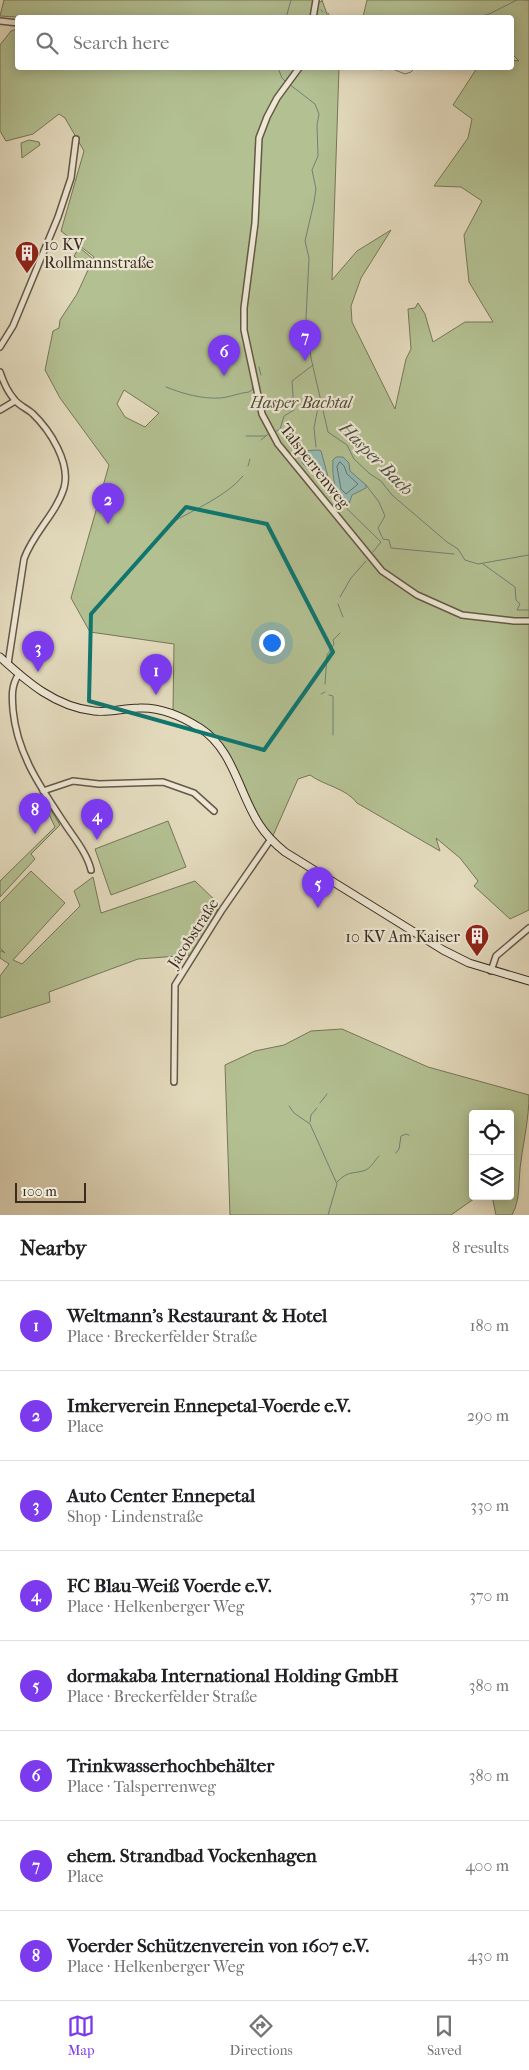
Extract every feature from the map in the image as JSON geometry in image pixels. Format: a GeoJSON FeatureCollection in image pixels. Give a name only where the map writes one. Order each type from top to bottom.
{"type":"FeatureCollection","features":[{"type":"Feature","properties":{"kind":"main road"},"geometry":{"type":"LineString","coordinates":[[0,657],[32,685],[53,698],[83,709],[102,712],[149,708],[174,715],[198,727],[214,740],[226,757],[258,823],[271,839],[291,857],[348,890],[443,950],[490,971],[529,981]]}},
{"type":"Feature","properties":{"kind":"street"},"geometry":{"type":"LineString","coordinates":[[314,15],[316,0]]}},
{"type":"Feature","properties":{"kind":"street"},"geometry":{"type":"LineString","coordinates":[[0,21],[15,23]]}},
{"type":"Feature","properties":{"kind":"street","name":"Talsperrenweg"},"geometry":{"type":"LineString","coordinates":[[298,70],[267,117],[259,138],[255,224],[244,308],[244,330],[262,414],[278,444],[382,571],[417,595],[462,615],[529,621]]}},
{"type":"Feature","properties":{"kind":"street"},"geometry":{"type":"LineString","coordinates":[[0,347],[2,338],[13,326],[58,217],[71,178],[76,139]]}},
{"type":"Feature","properties":{"kind":"street"},"geometry":{"type":"LineString","coordinates":[[0,372],[4,384],[15,401],[42,424],[62,459],[65,476],[61,495],[29,546],[24,558],[8,664]]}},
{"type":"Feature","properties":{"kind":"street"},"geometry":{"type":"LineString","coordinates":[[0,410],[15,401]]}},
{"type":"Feature","properties":{"kind":"street"},"geometry":{"type":"LineString","coordinates":[[19,674],[13,682],[12,698],[15,728],[25,756],[43,791],[89,862],[90,870]]}},
{"type":"Feature","properties":{"kind":"street"},"geometry":{"type":"LineString","coordinates":[[43,791],[72,781],[98,784],[164,782],[194,793],[214,811]]}},
{"type":"Feature","properties":{"kind":"street","name":"Jacobstraße"},"geometry":{"type":"LineString","coordinates":[[174,1082],[175,984],[222,910],[271,839]]}},
{"type":"Feature","properties":{"kind":"street"},"geometry":{"type":"LineString","coordinates":[[490,971],[496,956],[529,928]]}},
{"type":"Feature","properties":{"kind":"highlighted area"},"geometry":{"type":"Polygon","coordinates":[[[186,507],[267,524],[333,652],[264,750],[89,701],[91,614],[186,507]]]}},
{"type":"Feature","properties":{"kind":"green space"},"geometry":{"type":"Polygon","coordinates":[[[4,0],[317,0],[321,2],[322,0],[327,15],[15,15],[15,17],[0,16],[4,0]]]}},
{"type":"Feature","properties":{"kind":"green space","name":"Hasper Bachtal"},"geometry":{"type":"Polygon","coordinates":[[[367,0],[529,0],[529,910],[510,919],[474,886],[478,881],[460,858],[436,838],[440,851],[357,803],[341,790],[310,775],[298,779],[272,838],[253,810],[216,738],[199,723],[173,710],[174,644],[90,632],[71,598],[109,465],[60,398],[45,370],[53,331],[59,328],[60,320],[77,294],[94,257],[61,231],[84,151],[65,118],[59,114],[33,134],[6,141],[0,131],[0,45],[11,31],[15,30],[15,70],[339,70],[332,280],[357,251],[391,230],[361,278],[351,306],[352,322],[395,409],[406,359],[411,349],[408,309],[415,308],[418,303],[425,314],[433,342],[465,322],[493,322],[469,282],[464,235],[482,201],[461,187],[434,186],[468,138],[472,119],[453,105],[476,70],[514,70],[514,60],[519,61],[514,56],[514,15],[363,15],[367,0]],[[124,390],[117,404],[125,417],[145,427],[159,413],[124,390]]]}},
{"type":"Feature","properties":{"kind":"green space"},"geometry":{"type":"Polygon","coordinates":[[[29,140],[39,142],[40,145],[22,158],[21,143],[29,140]]]}},
{"type":"Feature","properties":{"kind":"green space"},"geometry":{"type":"Polygon","coordinates":[[[79,247],[92,258],[87,268],[74,256],[79,247]]]}},
{"type":"Feature","properties":{"kind":"green space"},"geometry":{"type":"Polygon","coordinates":[[[51,810],[60,825],[31,854],[35,859],[0,897],[0,881],[55,827],[48,812],[51,810]]]}},
{"type":"Feature","properties":{"kind":"green space"},"geometry":{"type":"Polygon","coordinates":[[[168,821],[186,867],[111,895],[95,849],[168,821]]]}},
{"type":"Feature","properties":{"kind":"green space"},"geometry":{"type":"Polygon","coordinates":[[[31,871],[65,903],[13,960],[22,964],[80,906],[74,891],[93,877],[101,913],[195,881],[220,905],[192,955],[138,959],[49,992],[50,1002],[0,1018],[0,976],[9,964],[0,958],[0,950],[5,953],[0,948],[0,903],[31,871]]]}},
{"type":"Feature","properties":{"kind":"green space"},"geometry":{"type":"Polygon","coordinates":[[[342,1029],[428,1067],[529,1095],[518,1196],[512,1215],[496,1215],[493,1200],[514,1200],[514,1110],[469,1110],[469,1200],[472,1200],[451,1215],[230,1215],[225,1065],[255,1051],[284,1045],[311,1031],[342,1029]]]}},
{"type":"Feature","properties":{"kind":"water"},"geometry":{"type":"Polygon","coordinates":[[[300,451],[321,451],[333,495],[302,463],[300,451]]]}},
{"type":"Feature","properties":{"kind":"water"},"geometry":{"type":"Polygon","coordinates":[[[336,457],[343,457],[349,463],[350,471],[366,485],[366,488],[352,495],[349,504],[340,496],[335,485],[333,460],[336,457]]]}},
{"type":"Feature","properties":{"kind":"waterway","name":"Hasper Bach"},"geometry":{"type":"LineString","coordinates":[[287,15],[291,0]]}},
{"type":"Feature","properties":{"kind":"waterway"},"geometry":{"type":"LineString","coordinates":[[486,15],[517,0]]}},
{"type":"Feature","properties":{"kind":"waterway","name":"Hasper Bach"},"geometry":{"type":"LineString","coordinates":[[279,70],[286,82]]}},
{"type":"Feature","properties":{"kind":"waterway"},"geometry":{"type":"LineString","coordinates":[[395,70],[405,74],[413,70]]}},
{"type":"Feature","properties":{"kind":"waterway","name":"Hasper Bach"},"geometry":{"type":"LineString","coordinates":[[289,84],[315,104],[319,114],[317,125],[318,156],[312,170],[316,189],[305,241],[309,258],[306,318],[311,358],[328,432],[347,445],[354,459],[370,474],[381,481],[392,495],[447,542],[458,549],[465,560],[478,564],[529,555]]}},
{"type":"Feature","properties":{"kind":"waterway"},"geometry":{"type":"LineString","coordinates":[[275,432],[280,429],[284,416],[294,410],[292,381],[313,365]]}},
{"type":"Feature","properties":{"kind":"waterway"},"geometry":{"type":"LineString","coordinates":[[259,367],[261,375]]}},
{"type":"Feature","properties":{"kind":"waterway"},"geometry":{"type":"LineString","coordinates":[[166,387],[193,396],[214,398],[249,392],[253,389],[253,386]]}},
{"type":"Feature","properties":{"kind":"waterway"},"geometry":{"type":"LineString","coordinates":[[316,447],[314,428],[320,397]]}},
{"type":"Feature","properties":{"kind":"waterway"},"geometry":{"type":"LineString","coordinates":[[246,436],[266,436],[269,433]]}},
{"type":"Feature","properties":{"kind":"waterway"},"geometry":{"type":"LineString","coordinates":[[261,440],[266,436]]}},
{"type":"Feature","properties":{"kind":"waterway"},"geometry":{"type":"LineString","coordinates":[[248,466],[250,459]]}},
{"type":"Feature","properties":{"kind":"waterway"},"geometry":{"type":"LineString","coordinates":[[171,523],[219,496],[243,476]]}},
{"type":"Feature","properties":{"kind":"waterway"},"geometry":{"type":"LineString","coordinates":[[366,485],[379,502],[385,516],[378,528],[383,539],[389,540],[391,548],[454,554]]}},
{"type":"Feature","properties":{"kind":"waterway"},"geometry":{"type":"LineString","coordinates":[[333,495],[381,542],[373,552]]}},
{"type":"Feature","properties":{"kind":"waterway"},"geometry":{"type":"LineString","coordinates":[[340,597],[351,578],[366,561]]}},
{"type":"Feature","properties":{"kind":"waterway"},"geometry":{"type":"LineString","coordinates":[[483,564],[515,587],[516,600],[520,604],[517,610],[529,610]]}},
{"type":"Feature","properties":{"kind":"waterway"},"geometry":{"type":"LineString","coordinates":[[338,604],[343,617]]}},
{"type":"Feature","properties":{"kind":"waterway"},"geometry":{"type":"LineString","coordinates":[[325,684],[327,655],[334,644],[333,640],[340,633]]}},
{"type":"Feature","properties":{"kind":"waterway"},"geometry":{"type":"LineString","coordinates":[[321,694],[325,692]]}},
{"type":"Feature","properties":{"kind":"waterway"},"geometry":{"type":"LineString","coordinates":[[329,695],[333,696],[333,735]]}},
{"type":"Feature","properties":{"kind":"waterway"},"geometry":{"type":"LineString","coordinates":[[320,1103],[327,1094]]}},
{"type":"Feature","properties":{"kind":"waterway"},"geometry":{"type":"LineString","coordinates":[[289,1106],[294,1113],[310,1124],[337,1184],[328,1215]]}},
{"type":"Feature","properties":{"kind":"waterway"},"geometry":{"type":"LineString","coordinates":[[310,1122],[311,1115],[317,1108]]}},
{"type":"Feature","properties":{"kind":"waterway"},"geometry":{"type":"LineString","coordinates":[[396,1153],[399,1149],[401,1136],[409,1135]]}},
{"type":"Feature","properties":{"kind":"waterway"},"geometry":{"type":"LineString","coordinates":[[337,1182],[347,1174],[368,1169],[379,1156]]}},
{"type":"Feature","properties":{"kind":"place","name":"10 KV Rollmannstraße"},"geometry":{"type":"Point","coordinates":[27,274]}},
{"type":"Feature","properties":{"kind":"place","name":"ehem. Strandbad Vockenhagen"},"geometry":{"type":"Point","coordinates":[305,361]}},
{"type":"Feature","properties":{"kind":"place","name":"Trinkwasserhochbehälter"},"geometry":{"type":"Point","coordinates":[224,376]}},
{"type":"Feature","properties":{"kind":"place","name":"Imkerverein Ennepetal-Voerde e.V."},"geometry":{"type":"Point","coordinates":[108,524]}},
{"type":"Feature","properties":{"kind":"place","name":"Auto Center Ennepetal"},"geometry":{"type":"Point","coordinates":[38,672]}},
{"type":"Feature","properties":{"kind":"place","name":"Weltmann's Restaurant & Hotel"},"geometry":{"type":"Point","coordinates":[156,695]}},
{"type":"Feature","properties":{"kind":"place","name":"Voerder Schützenverein von 1607 e.V."},"geometry":{"type":"Point","coordinates":[35,834]}},
{"type":"Feature","properties":{"kind":"place","name":"FC Blau-Weiß Voerde e.V."},"geometry":{"type":"Point","coordinates":[97,840]}},
{"type":"Feature","properties":{"kind":"place","name":"dormakaba International Holding GmbH"},"geometry":{"type":"Point","coordinates":[318,908]}},
{"type":"Feature","properties":{"kind":"place","name":"10 KV Am Kaiser"},"geometry":{"type":"Point","coordinates":[477,957]}}]}
